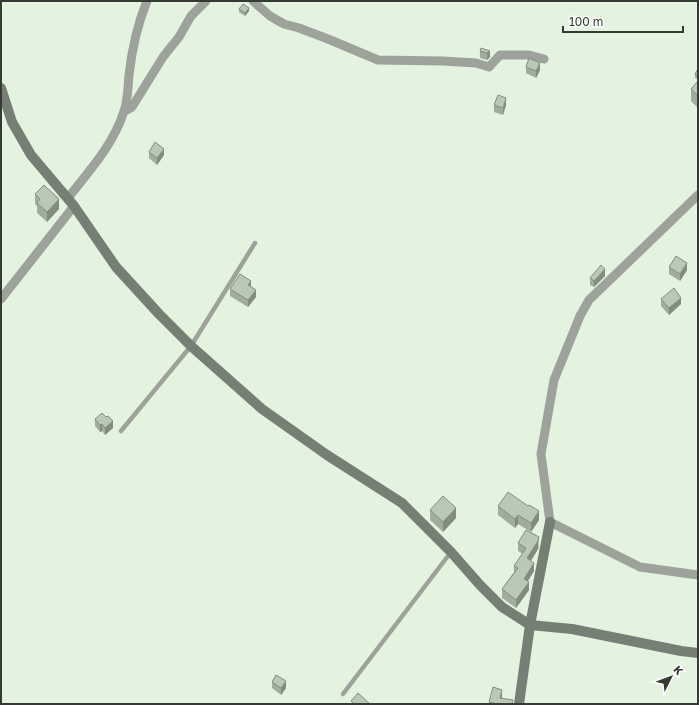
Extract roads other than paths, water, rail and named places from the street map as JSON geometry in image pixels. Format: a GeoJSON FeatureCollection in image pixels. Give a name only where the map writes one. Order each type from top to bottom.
{"type":"FeatureCollection","features":[{"type":"Feature","properties":{"kind":"street"},"geometry":{"type":"LineString","coordinates":[[1,299],[71,202],[113,136],[125,111],[131,58],[136,32],[147,1]]}},
{"type":"Feature","properties":{"kind":"street"},"geometry":{"type":"LineString","coordinates":[[125,111],[132,107],[163,57],[179,37],[191,16],[206,1]]}},
{"type":"Feature","properties":{"kind":"street"},"geometry":{"type":"LineString","coordinates":[[252,1],[270,16],[284,24],[328,39],[378,60],[476,63],[490,67],[500,55],[529,56],[544,59]]}},
{"type":"Feature","properties":{"kind":"street"},"geometry":{"type":"LineString","coordinates":[[1,88],[12,122],[31,155],[71,202],[116,267],[159,314],[191,346],[262,409],[327,455],[402,503],[451,552],[502,607],[530,625],[572,629],[681,652],[698,653]]}},
{"type":"Feature","properties":{"kind":"street"},"geometry":{"type":"LineString","coordinates":[[519,704],[530,625],[550,522],[541,454],[554,380],[580,316],[589,300],[698,195]]}},
{"type":"Feature","properties":{"kind":"street"},"geometry":{"type":"LineString","coordinates":[[550,522],[640,567],[698,575]]}},
{"type":"Feature","properties":{"kind":"lane"},"geometry":{"type":"LineString","coordinates":[[121,432],[191,346],[255,243]]}},
{"type":"Feature","properties":{"kind":"lane"},"geometry":{"type":"LineString","coordinates":[[343,694],[451,552]]}}]}
